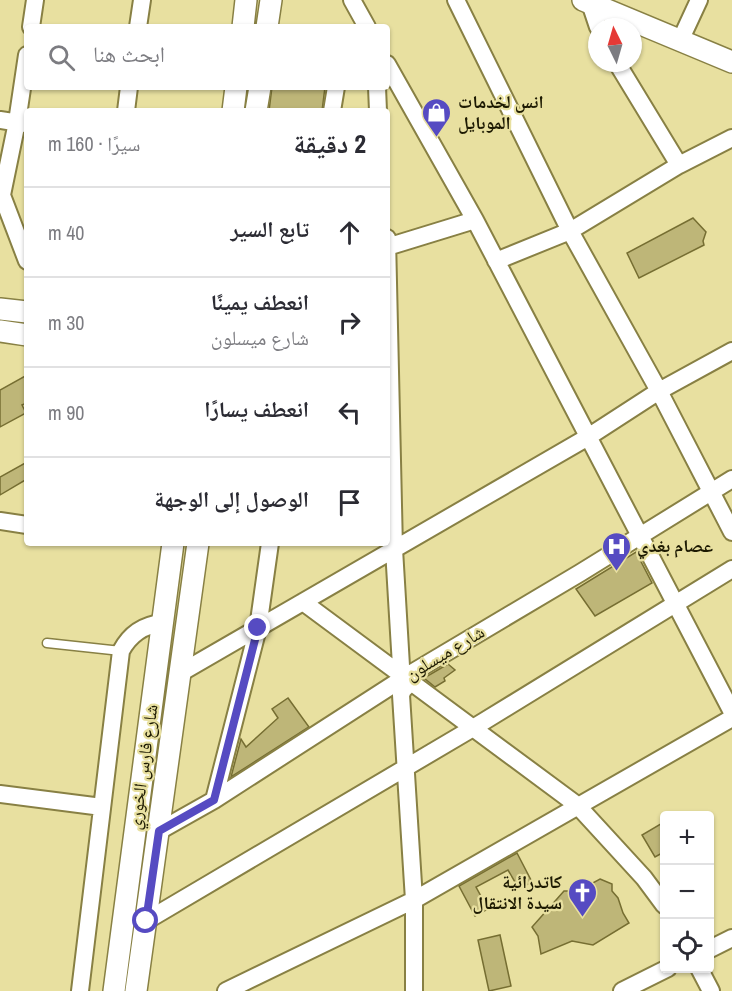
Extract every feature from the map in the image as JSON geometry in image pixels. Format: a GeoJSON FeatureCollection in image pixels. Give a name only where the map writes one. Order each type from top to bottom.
{"type":"FeatureCollection","features":[{"type":"Feature","properties":{"kind":"street"},"geometry":{"type":"LineString","coordinates":[[31,24],[35,0]]}},
{"type":"Feature","properties":{"kind":"street"},"geometry":{"type":"LineString","coordinates":[[138,24],[142,0]]}},
{"type":"Feature","properties":{"kind":"street"},"geometry":{"type":"LineString","coordinates":[[243,24],[246,0]]}},
{"type":"Feature","properties":{"kind":"street"},"geometry":{"type":"LineString","coordinates":[[267,24],[271,0]]}},
{"type":"Feature","properties":{"kind":"street"},"geometry":{"type":"LineString","coordinates":[[352,0],[365,24]]}},
{"type":"Feature","properties":{"kind":"street"},"geometry":{"type":"LineString","coordinates":[[456,0],[570,231],[659,391],[732,532]]}},
{"type":"Feature","properties":{"kind":"street"},"geometry":{"type":"LineString","coordinates":[[680,40],[699,0]]}},
{"type":"Feature","properties":{"kind":"street"},"geometry":{"type":"LineString","coordinates":[[587,2],[732,63]]}},
{"type":"Feature","properties":{"kind":"street"},"geometry":{"type":"LineString","coordinates":[[587,2],[594,18]]}},
{"type":"Feature","properties":{"kind":"street"},"geometry":{"type":"LineString","coordinates":[[622,72],[679,165]]}},
{"type":"Feature","properties":{"kind":"street"},"geometry":{"type":"LineString","coordinates":[[391,80],[475,220],[732,712]]}},
{"type":"Feature","properties":{"kind":"street"},"geometry":{"type":"LineString","coordinates":[[24,90],[22,123],[1,193],[24,253]]}},
{"type":"Feature","properties":{"kind":"street"},"geometry":{"type":"LineString","coordinates":[[126,108],[129,90]]}},
{"type":"Feature","properties":{"kind":"street"},"geometry":{"type":"LineString","coordinates":[[232,108],[236,90]]}},
{"type":"Feature","properties":{"kind":"street"},"geometry":{"type":"LineString","coordinates":[[256,108],[260,90]]}},
{"type":"Feature","properties":{"kind":"street"},"geometry":{"type":"LineString","coordinates":[[332,108],[336,90]]}},
{"type":"Feature","properties":{"kind":"street"},"geometry":{"type":"LineString","coordinates":[[377,90],[378,108]]}},
{"type":"Feature","properties":{"kind":"street"},"geometry":{"type":"LineString","coordinates":[[0,120],[22,123]]}},
{"type":"Feature","properties":{"kind":"street"},"geometry":{"type":"LineString","coordinates":[[496,261],[570,231],[679,165],[732,138]]}},
{"type":"Feature","properties":{"kind":"street"},"geometry":{"type":"LineString","coordinates":[[390,246],[475,220]]}},
{"type":"Feature","properties":{"kind":"street"},"geometry":{"type":"LineString","coordinates":[[0,309],[24,312]]}},
{"type":"Feature","properties":{"kind":"street"},"geometry":{"type":"LineString","coordinates":[[0,331],[24,335]]}},
{"type":"Feature","properties":{"kind":"street"},"geometry":{"type":"LineString","coordinates":[[182,672],[588,437],[659,391],[732,351]]}},
{"type":"Feature","properties":{"kind":"street"},"geometry":{"type":"LineString","coordinates":[[390,376],[394,549],[401,666],[405,677],[401,695],[414,900],[414,991]]}},
{"type":"Feature","properties":{"kind":"street","name":"شارع ميسلون"},"geometry":{"type":"LineString","coordinates":[[159,831],[214,800],[405,677],[732,479]]}},
{"type":"Feature","properties":{"kind":"street"},"geometry":{"type":"LineString","coordinates":[[0,521],[24,525]]}},
{"type":"Feature","properties":{"kind":"street","name":"شارع فارس الخوري"},"geometry":{"type":"LineString","coordinates":[[114,991],[162,623],[168,546]]}},
{"type":"Feature","properties":{"kind":"street"},"geometry":{"type":"LineString","coordinates":[[135,991],[182,672],[198,546]]}},
{"type":"Feature","properties":{"kind":"street"},"geometry":{"type":"LineString","coordinates":[[214,800],[258,628],[270,546]]}},
{"type":"Feature","properties":{"kind":"street"},"geometry":{"type":"LineString","coordinates":[[146,921],[472,729],[732,569]]}},
{"type":"Feature","properties":{"kind":"street"},"geometry":{"type":"LineString","coordinates":[[303,602],[577,805],[644,878],[660,900]]}},
{"type":"Feature","properties":{"kind":"street"},"geometry":{"type":"LineString","coordinates":[[80,991],[121,651],[129,639],[140,630],[162,623]]}},
{"type":"Feature","properties":{"kind":"street"},"geometry":{"type":"LineString","coordinates":[[226,991],[414,900],[732,718]]}},
{"type":"Feature","properties":{"kind":"street"},"geometry":{"type":"LineString","coordinates":[[0,794],[102,807]]}},
{"type":"Feature","properties":{"kind":"street"},"geometry":{"type":"LineString","coordinates":[[714,947],[732,938]]}},
{"type":"Feature","properties":{"kind":"street"},"geometry":{"type":"LineString","coordinates":[[622,991],[660,973]]}},
{"type":"Feature","properties":{"kind":"street"},"geometry":{"type":"LineString","coordinates":[[701,973],[711,991]]}},
{"type":"Feature","properties":{"kind":"lane"},"geometry":{"type":"LineString","coordinates":[[47,643],[121,651]]}},
{"type":"Feature","properties":{"kind":"building"},"geometry":{"type":"Polygon","coordinates":[[[272,90],[325,90],[322,108],[269,108],[272,90]]]}},
{"type":"Feature","properties":{"kind":"building"},"geometry":{"type":"Polygon","coordinates":[[[693,218],[706,232],[704,245],[639,278],[627,253],[693,218]]]}},
{"type":"Feature","properties":{"kind":"building"},"geometry":{"type":"Polygon","coordinates":[[[24,377],[24,404],[22,405],[24,414],[0,427],[0,390],[24,377]]]}},
{"type":"Feature","properties":{"kind":"building"},"geometry":{"type":"Polygon","coordinates":[[[24,464],[24,481],[0,495],[0,477],[24,464]]]}},
{"type":"Feature","properties":{"kind":"building"},"geometry":{"type":"Polygon","coordinates":[[[636,552],[652,583],[595,616],[576,589],[636,552]]]}},
{"type":"Feature","properties":{"kind":"building"},"geometry":{"type":"Polygon","coordinates":[[[448,664],[455,670],[444,678],[445,681],[435,687],[424,678],[448,664]]]}},
{"type":"Feature","properties":{"kind":"building"},"geometry":{"type":"Polygon","coordinates":[[[288,698],[309,727],[231,777],[241,739],[246,747],[278,718],[272,709],[288,698]]]}},
{"type":"Feature","properties":{"kind":"building"},"geometry":{"type":"Polygon","coordinates":[[[660,824],[660,854],[655,857],[642,835],[660,824]]]}},
{"type":"Feature","properties":{"kind":"building"},"geometry":{"type":"Polygon","coordinates":[[[517,853],[532,882],[519,889],[508,870],[476,887],[488,909],[475,916],[459,886],[517,853]]]}},
{"type":"Feature","properties":{"kind":"building","name":"كاتدرائية سيدة الانتقال"},"geometry":{"type":"Polygon","coordinates":[[[600,879],[612,884],[612,891],[618,898],[629,923],[593,945],[572,941],[541,954],[538,936],[532,927],[564,891],[578,891],[600,879]]]}},
{"type":"Feature","properties":{"kind":"building"},"geometry":{"type":"Polygon","coordinates":[[[500,935],[511,986],[489,991],[478,940],[500,935]]]}},
{"type":"Feature","properties":{"kind":"place","name":"انس لخدمات الموبايل"},"geometry":{"type":"Point","coordinates":[437,138]}},
{"type":"Feature","properties":{"kind":"place","name":"عصام بغدي"},"geometry":{"type":"Point","coordinates":[616,572]}},
{"type":"Feature","properties":{"kind":"place","name":"كاتدرائية سيدة الانتقال"},"geometry":{"type":"Point","coordinates":[583,918]}},
{"type":"Feature","properties":{"kind":"route"},"geometry":{"type":"LineString","coordinates":[[146,921],[159,831],[214,800],[258,628]]}}]}
